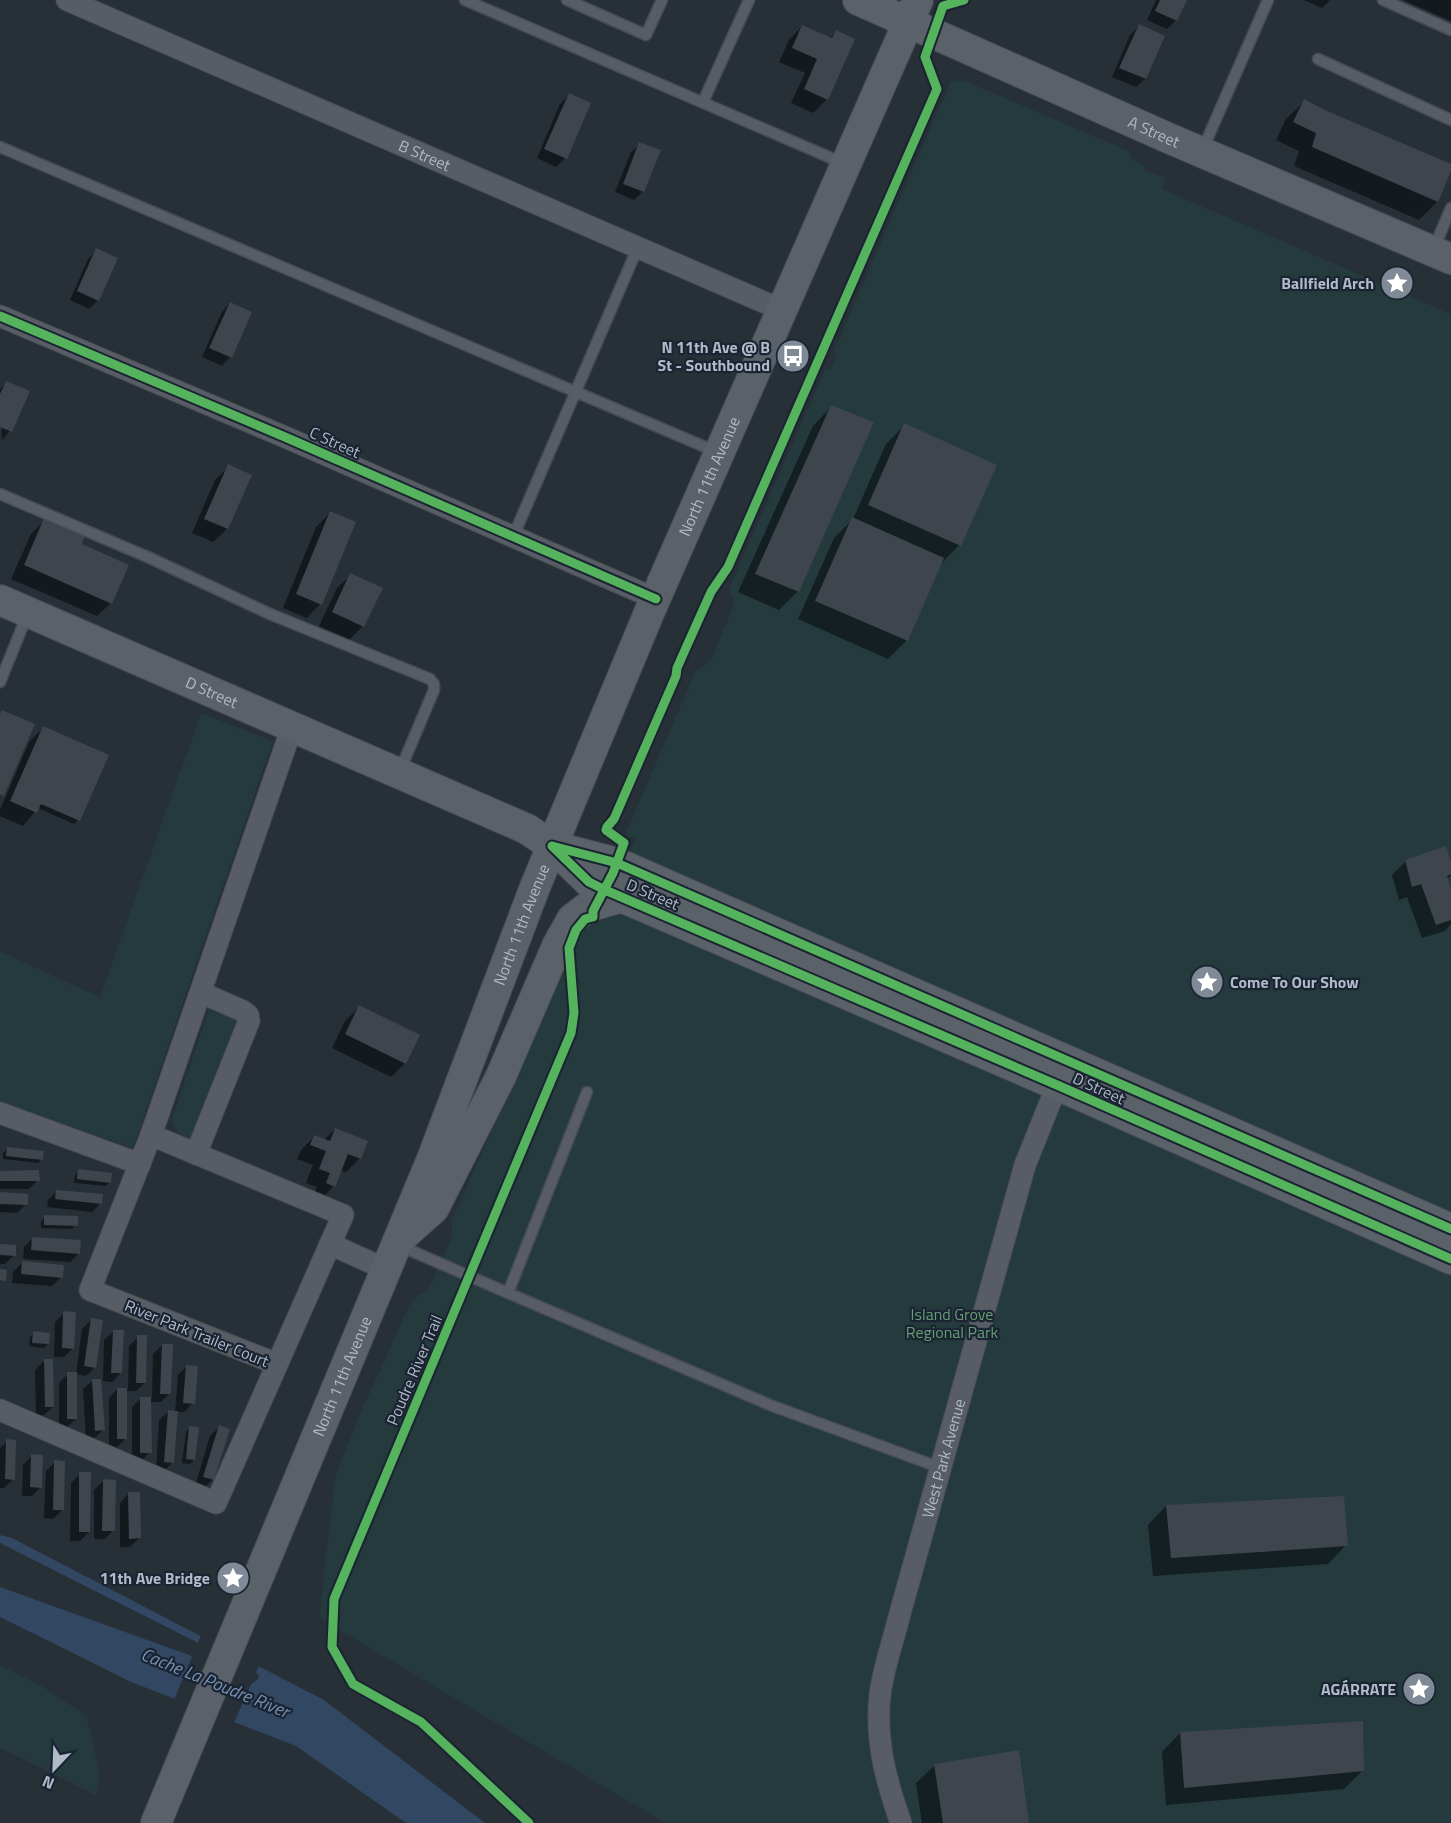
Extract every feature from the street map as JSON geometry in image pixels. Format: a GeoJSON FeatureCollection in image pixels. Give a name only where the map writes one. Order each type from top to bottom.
{"type":"FeatureCollection","features":[{"type":"Feature","properties":{"kind":"street","name":"B Street"},"geometry":{"type":"LineString","coordinates":[[67,0],[782,310]]}},
{"type":"Feature","properties":{"kind":"street","name":"A Street"},"geometry":{"type":"LineString","coordinates":[[858,0],[913,11],[1201,152],[1442,255]]}},
{"type":"Feature","properties":{"kind":"street","name":"North 11th Avenue"},"geometry":{"type":"LineString","coordinates":[[160,1813],[432,1159],[552,846],[656,599],[913,11]]}},
{"type":"Feature","properties":{"kind":"street","name":"C Street"},"geometry":{"type":"LineString","coordinates":[[0,316],[656,599]]}},
{"type":"Feature","properties":{"kind":"street","name":"D Street"},"geometry":{"type":"LineString","coordinates":[[0,600],[527,829],[552,846],[589,882],[622,897],[1058,1081],[1451,1259]]}},
{"type":"Feature","properties":{"kind":"street"},"geometry":{"type":"LineString","coordinates":[[0,1113],[140,1164],[202,993],[239,876],[292,727]]}},
{"type":"Feature","properties":{"kind":"street","name":"D Street"},"geometry":{"type":"LineString","coordinates":[[552,846],[617,863],[1058,1081],[1451,1229]]}},
{"type":"Feature","properties":{"kind":"street"},"geometry":{"type":"LineString","coordinates":[[330,1244],[390,1256],[434,1208],[501,1076],[558,944],[572,919],[588,907],[622,897]]}},
{"type":"Feature","properties":{"kind":"street"},"geometry":{"type":"LineString","coordinates":[[196,1154],[249,1021],[248,1015],[243,1011],[202,993]]}},
{"type":"Feature","properties":{"kind":"street","name":"West Park Avenue"},"geometry":{"type":"LineString","coordinates":[[901,1823],[886,1779],[878,1719],[880,1692],[1025,1164],[1058,1081]]}},
{"type":"Feature","properties":{"kind":"street"},"geometry":{"type":"LineString","coordinates":[[151,1135],[343,1215],[277,1364]]}},
{"type":"Feature","properties":{"kind":"street","name":"River Park Trailer Court"},"geometry":{"type":"LineString","coordinates":[[0,1410],[216,1503],[277,1364],[90,1290],[140,1164]]}},
{"type":"Feature","properties":{"kind":"lane"},"geometry":{"type":"LineString","coordinates":[[465,0],[846,164]]}},
{"type":"Feature","properties":{"kind":"lane"},"geometry":{"type":"LineString","coordinates":[[567,0],[646,35],[662,0]]}},
{"type":"Feature","properties":{"kind":"lane"},"geometry":{"type":"LineString","coordinates":[[703,102],[749,0]]}},
{"type":"Feature","properties":{"kind":"lane"},"geometry":{"type":"LineString","coordinates":[[1256,25],[1259,0]]}},
{"type":"Feature","properties":{"kind":"lane"},"geometry":{"type":"LineString","coordinates":[[1201,152],[1268,0]]}},
{"type":"Feature","properties":{"kind":"lane"},"geometry":{"type":"LineString","coordinates":[[1383,0],[1451,30]]}},
{"type":"Feature","properties":{"kind":"lane"},"geometry":{"type":"LineString","coordinates":[[1318,59],[1451,120]]}},
{"type":"Feature","properties":{"kind":"lane"},"geometry":{"type":"LineString","coordinates":[[0,147],[720,453]]}},
{"type":"Feature","properties":{"kind":"lane"},"geometry":{"type":"LineString","coordinates":[[1442,255],[1451,208]]}},
{"type":"Feature","properties":{"kind":"lane"},"geometry":{"type":"LineString","coordinates":[[513,537],[638,247]]}},
{"type":"Feature","properties":{"kind":"lane"},"geometry":{"type":"LineString","coordinates":[[0,494],[150,558],[270,614],[430,679],[434,684],[434,690],[399,773]]}},
{"type":"Feature","properties":{"kind":"lane"},"geometry":{"type":"LineString","coordinates":[[0,682],[28,613]]}},
{"type":"Feature","properties":{"kind":"lane"},"geometry":{"type":"LineString","coordinates":[[508,1293],[587,1092]]}},
{"type":"Feature","properties":{"kind":"lane"},"geometry":{"type":"LineString","coordinates":[[390,1256],[508,1293],[770,1405],[941,1468]]}},
{"type":"Feature","properties":{"kind":"green space","name":"Island Grove Regional Park"},"geometry":{"type":"Polygon","coordinates":[[[963,80],[1129,151],[1132,159],[1143,164],[1145,170],[1165,178],[1162,189],[1451,314],[1451,1823],[665,1823],[319,1618],[335,1477],[358,1418],[409,1306],[419,1294],[427,1292],[452,1236],[452,1220],[577,937],[591,922],[598,923],[635,839],[625,835],[695,672],[710,662],[735,602],[729,589],[826,368],[830,370],[837,355],[833,353],[951,81],[963,80]]]}},
{"type":"Feature","properties":{"kind":"green space"},"geometry":{"type":"Polygon","coordinates":[[[201,713],[273,741],[133,1148],[0,1102],[0,951],[100,997],[201,713]]]}},
{"type":"Feature","properties":{"kind":"green space"},"geometry":{"type":"Polygon","coordinates":[[[210,1006],[240,1020],[198,1136],[188,1139],[177,1132],[172,1120],[210,1006]]]}},
{"type":"Feature","properties":{"kind":"green space"},"geometry":{"type":"Polygon","coordinates":[[[0,1665],[40,1685],[87,1716],[99,1771],[97,1796],[0,1748],[0,1665]]]}},
{"type":"Feature","properties":{"kind":"water","name":"Cache La Poudre River"},"geometry":{"type":"Polygon","coordinates":[[[0,1535],[12,1538],[324,1700],[485,1823],[406,1823],[296,1746],[131,1682],[0,1617],[0,1587],[192,1656],[212,1650],[0,1543],[0,1535]]]}},
{"type":"Feature","properties":{"kind":"pier"},"geometry":{"type":"Polygon","coordinates":[[[202,1632],[260,1663],[256,1673],[259,1675],[258,1679],[251,1684],[233,1725],[173,1702],[192,1657],[188,1652],[205,1650],[197,1646],[202,1632]]]}},
{"type":"Feature","properties":{"kind":"building"},"geometry":{"type":"Polygon","coordinates":[[[1160,0],[1187,0],[1177,21],[1155,11],[1160,0]]]}},
{"type":"Feature","properties":{"kind":"building"},"geometry":{"type":"Polygon","coordinates":[[[1139,24],[1165,36],[1146,79],[1119,68],[1139,24]]]}},
{"type":"Feature","properties":{"kind":"building"},"geometry":{"type":"Polygon","coordinates":[[[802,25],[832,38],[836,30],[855,39],[828,100],[804,89],[817,59],[792,48],[802,25]]]}},
{"type":"Feature","properties":{"kind":"building"},"geometry":{"type":"Polygon","coordinates":[[[569,93],[591,103],[567,159],[544,149],[569,93]]]}},
{"type":"Feature","properties":{"kind":"building"},"geometry":{"type":"Polygon","coordinates":[[[1304,99],[1451,164],[1451,171],[1438,202],[1312,147],[1316,133],[1293,122],[1304,99]]]}},
{"type":"Feature","properties":{"kind":"building"},"geometry":{"type":"Polygon","coordinates":[[[639,142],[661,150],[644,192],[623,184],[639,142]]]}},
{"type":"Feature","properties":{"kind":"building"},"geometry":{"type":"Polygon","coordinates":[[[96,248],[118,258],[99,301],[77,291],[96,248]]]}},
{"type":"Feature","properties":{"kind":"building"},"geometry":{"type":"Polygon","coordinates":[[[230,302],[252,312],[232,358],[209,348],[230,302]]]}},
{"type":"Feature","properties":{"kind":"building"},"geometry":{"type":"Polygon","coordinates":[[[6,381],[30,391],[12,432],[0,427],[0,394],[6,381]]]}},
{"type":"Feature","properties":{"kind":"building"},"geometry":{"type":"Polygon","coordinates":[[[831,405],[874,422],[799,592],[755,574],[831,405]]]}},
{"type":"Feature","properties":{"kind":"building"},"geometry":{"type":"Polygon","coordinates":[[[904,423],[997,465],[961,546],[868,505],[904,423]]]}},
{"type":"Feature","properties":{"kind":"building"},"geometry":{"type":"Polygon","coordinates":[[[228,464],[252,475],[228,529],[204,519],[228,464]]]}},
{"type":"Feature","properties":{"kind":"building"},"geometry":{"type":"Polygon","coordinates":[[[330,511],[356,522],[322,605],[296,594],[330,511]]]}},
{"type":"Feature","properties":{"kind":"building"},"geometry":{"type":"Polygon","coordinates":[[[852,517],[944,558],[908,641],[815,601],[852,517]]]}},
{"type":"Feature","properties":{"kind":"building"},"geometry":{"type":"Polygon","coordinates":[[[44,518],[85,536],[82,544],[129,565],[112,604],[24,565],[44,518]]]}},
{"type":"Feature","properties":{"kind":"building"},"geometry":{"type":"Polygon","coordinates":[[[350,573],[383,588],[364,627],[332,612],[350,573]]]}},
{"type":"Feature","properties":{"kind":"building"},"geometry":{"type":"Polygon","coordinates":[[[2,710],[35,724],[4,796],[0,794],[0,714],[2,710]]]}},
{"type":"Feature","properties":{"kind":"building"},"geometry":{"type":"Polygon","coordinates":[[[43,726],[109,755],[80,821],[41,804],[37,813],[10,801],[43,726]]]}},
{"type":"Feature","properties":{"kind":"building"},"geometry":{"type":"Polygon","coordinates":[[[1446,846],[1451,862],[1451,874],[1447,876],[1451,889],[1451,920],[1436,925],[1421,884],[1412,887],[1405,860],[1446,846]]]}},
{"type":"Feature","properties":{"kind":"building"},"geometry":{"type":"Polygon","coordinates":[[[359,1005],[420,1035],[406,1064],[345,1034],[359,1005]]]}},
{"type":"Feature","properties":{"kind":"building"},"geometry":{"type":"Polygon","coordinates":[[[335,1128],[368,1141],[361,1159],[348,1154],[335,1187],[326,1183],[330,1173],[319,1169],[326,1151],[310,1145],[314,1135],[330,1141],[335,1128]]]}},
{"type":"Feature","properties":{"kind":"building"},"geometry":{"type":"Polygon","coordinates":[[[7,1147],[44,1151],[43,1160],[6,1156],[7,1147]]]}},
{"type":"Feature","properties":{"kind":"building"},"geometry":{"type":"Polygon","coordinates":[[[78,1169],[112,1173],[111,1183],[77,1179],[78,1169]]]}},
{"type":"Feature","properties":{"kind":"building"},"geometry":{"type":"Polygon","coordinates":[[[39,1170],[40,1181],[0,1181],[0,1171],[39,1170]]]}},
{"type":"Feature","properties":{"kind":"building"},"geometry":{"type":"Polygon","coordinates":[[[56,1190],[103,1194],[102,1204],[55,1199],[56,1190]]]}},
{"type":"Feature","properties":{"kind":"building"},"geometry":{"type":"Polygon","coordinates":[[[0,1192],[28,1194],[28,1205],[0,1204],[0,1192]]]}},
{"type":"Feature","properties":{"kind":"building"},"geometry":{"type":"Polygon","coordinates":[[[44,1215],[78,1216],[78,1226],[44,1225],[44,1215]]]}},
{"type":"Feature","properties":{"kind":"building"},"geometry":{"type":"Polygon","coordinates":[[[32,1237],[81,1240],[80,1254],[31,1250],[32,1237]]]}},
{"type":"Feature","properties":{"kind":"building"},"geometry":{"type":"Polygon","coordinates":[[[0,1244],[16,1245],[16,1256],[0,1255],[0,1244]]]}},
{"type":"Feature","properties":{"kind":"building"},"geometry":{"type":"Polygon","coordinates":[[[22,1261],[64,1265],[63,1278],[21,1274],[22,1261]]]}},
{"type":"Feature","properties":{"kind":"building"},"geometry":{"type":"Polygon","coordinates":[[[0,1269],[7,1270],[6,1281],[0,1280],[0,1269]]]}},
{"type":"Feature","properties":{"kind":"building"},"geometry":{"type":"Polygon","coordinates":[[[63,1311],[76,1312],[74,1349],[62,1348],[63,1311]]]}},
{"type":"Feature","properties":{"kind":"building"},"geometry":{"type":"Polygon","coordinates":[[[91,1318],[103,1320],[96,1368],[84,1366],[91,1318]]]}},
{"type":"Feature","properties":{"kind":"building"},"geometry":{"type":"Polygon","coordinates":[[[113,1330],[124,1330],[122,1373],[111,1373],[113,1330]]]}},
{"type":"Feature","properties":{"kind":"building"},"geometry":{"type":"Polygon","coordinates":[[[33,1331],[50,1333],[49,1344],[32,1343],[33,1331]]]}},
{"type":"Feature","properties":{"kind":"building"},"geometry":{"type":"Polygon","coordinates":[[[137,1335],[147,1335],[146,1383],[136,1383],[137,1335]]]}},
{"type":"Feature","properties":{"kind":"building"},"geometry":{"type":"Polygon","coordinates":[[[162,1344],[173,1344],[171,1394],[160,1394],[162,1344]]]}},
{"type":"Feature","properties":{"kind":"building"},"geometry":{"type":"Polygon","coordinates":[[[44,1359],[53,1359],[54,1407],[45,1407],[44,1359]]]}},
{"type":"Feature","properties":{"kind":"building"},"geometry":{"type":"Polygon","coordinates":[[[186,1365],[198,1366],[195,1404],[183,1403],[186,1365]]]}},
{"type":"Feature","properties":{"kind":"building"},"geometry":{"type":"Polygon","coordinates":[[[67,1372],[77,1372],[77,1419],[67,1419],[67,1372]]]}},
{"type":"Feature","properties":{"kind":"building"},"geometry":{"type":"Polygon","coordinates":[[[92,1379],[101,1379],[105,1430],[95,1431],[92,1379]]]}},
{"type":"Feature","properties":{"kind":"building"},"geometry":{"type":"Polygon","coordinates":[[[117,1388],[127,1388],[127,1439],[117,1439],[117,1388]]]}},
{"type":"Feature","properties":{"kind":"building"},"geometry":{"type":"Polygon","coordinates":[[[140,1397],[151,1397],[152,1453],[140,1453],[140,1397]]]}},
{"type":"Feature","properties":{"kind":"building"},"geometry":{"type":"Polygon","coordinates":[[[168,1410],[178,1411],[174,1463],[164,1462],[168,1410]]]}},
{"type":"Feature","properties":{"kind":"building"},"geometry":{"type":"Polygon","coordinates":[[[219,1425],[230,1429],[214,1480],[203,1477],[219,1425]]]}},
{"type":"Feature","properties":{"kind":"building"},"geometry":{"type":"Polygon","coordinates":[[[189,1426],[199,1427],[195,1460],[186,1459],[189,1426]]]}},
{"type":"Feature","properties":{"kind":"building"},"geometry":{"type":"Polygon","coordinates":[[[6,1439],[16,1440],[15,1480],[5,1479],[6,1439]]]}},
{"type":"Feature","properties":{"kind":"building"},"geometry":{"type":"Polygon","coordinates":[[[31,1454],[43,1455],[42,1488],[30,1487],[31,1454]]]}},
{"type":"Feature","properties":{"kind":"building"},"geometry":{"type":"Polygon","coordinates":[[[54,1460],[65,1461],[64,1510],[53,1510],[54,1460]]]}},
{"type":"Feature","properties":{"kind":"building"},"geometry":{"type":"Polygon","coordinates":[[[79,1472],[91,1472],[90,1532],[79,1532],[79,1472]]]}},
{"type":"Feature","properties":{"kind":"building"},"geometry":{"type":"Polygon","coordinates":[[[103,1479],[116,1480],[115,1531],[102,1531],[103,1479]]]}},
{"type":"Feature","properties":{"kind":"building"},"geometry":{"type":"Polygon","coordinates":[[[128,1492],[140,1492],[141,1538],[129,1539],[128,1492]]]}},
{"type":"Feature","properties":{"kind":"building"},"geometry":{"type":"Polygon","coordinates":[[[1344,1496],[1348,1546],[1171,1558],[1166,1505],[1344,1496]]]}},
{"type":"Feature","properties":{"kind":"building"},"geometry":{"type":"Polygon","coordinates":[[[1363,1721],[1364,1771],[1184,1788],[1180,1732],[1363,1721]]]}},
{"type":"Feature","properties":{"kind":"building"},"geometry":{"type":"Polygon","coordinates":[[[1019,1750],[1029,1823],[943,1823],[934,1764],[1019,1750]]]}},
{"type":"Feature","properties":{"kind":"cycle path","name":"Poudre River Trail"},"geometry":{"type":"LineString","coordinates":[[529,1823],[421,1722],[353,1684],[332,1647],[334,1599],[571,1033],[574,1013],[569,948],[576,930],[585,919],[593,917],[593,911],[613,873],[624,843],[606,830],[607,827],[614,819],[711,592],[728,567],[937,89],[925,57],[943,6],[964,0]]}},
{"type":"Feature","properties":{"kind":"cycle path"},"geometry":{"type":"LineString","coordinates":[[0,316],[656,599]]}},
{"type":"Feature","properties":{"kind":"cycle path"},"geometry":{"type":"LineString","coordinates":[[552,846],[589,882],[605,890],[1057,1085],[1451,1259]]}},
{"type":"Feature","properties":{"kind":"cycle path"},"geometry":{"type":"LineString","coordinates":[[552,846],[617,863],[1451,1229]]}},
{"type":"Feature","properties":{"kind":"place","name":"Ballfield Arch"},"geometry":{"type":"Point","coordinates":[1397,283]}},
{"type":"Feature","properties":{"kind":"place","name":"N 11th Ave @ B St - Southbound"},"geometry":{"type":"Point","coordinates":[793,356]}},
{"type":"Feature","properties":{"kind":"place","name":"Come To Our Show"},"geometry":{"type":"Point","coordinates":[1207,982]}},
{"type":"Feature","properties":{"kind":"place","name":"11th Ave Bridge"},"geometry":{"type":"Point","coordinates":[233,1578]}},
{"type":"Feature","properties":{"kind":"place","name":"AGÁRRATE"},"geometry":{"type":"Point","coordinates":[1419,1689]}}]}
